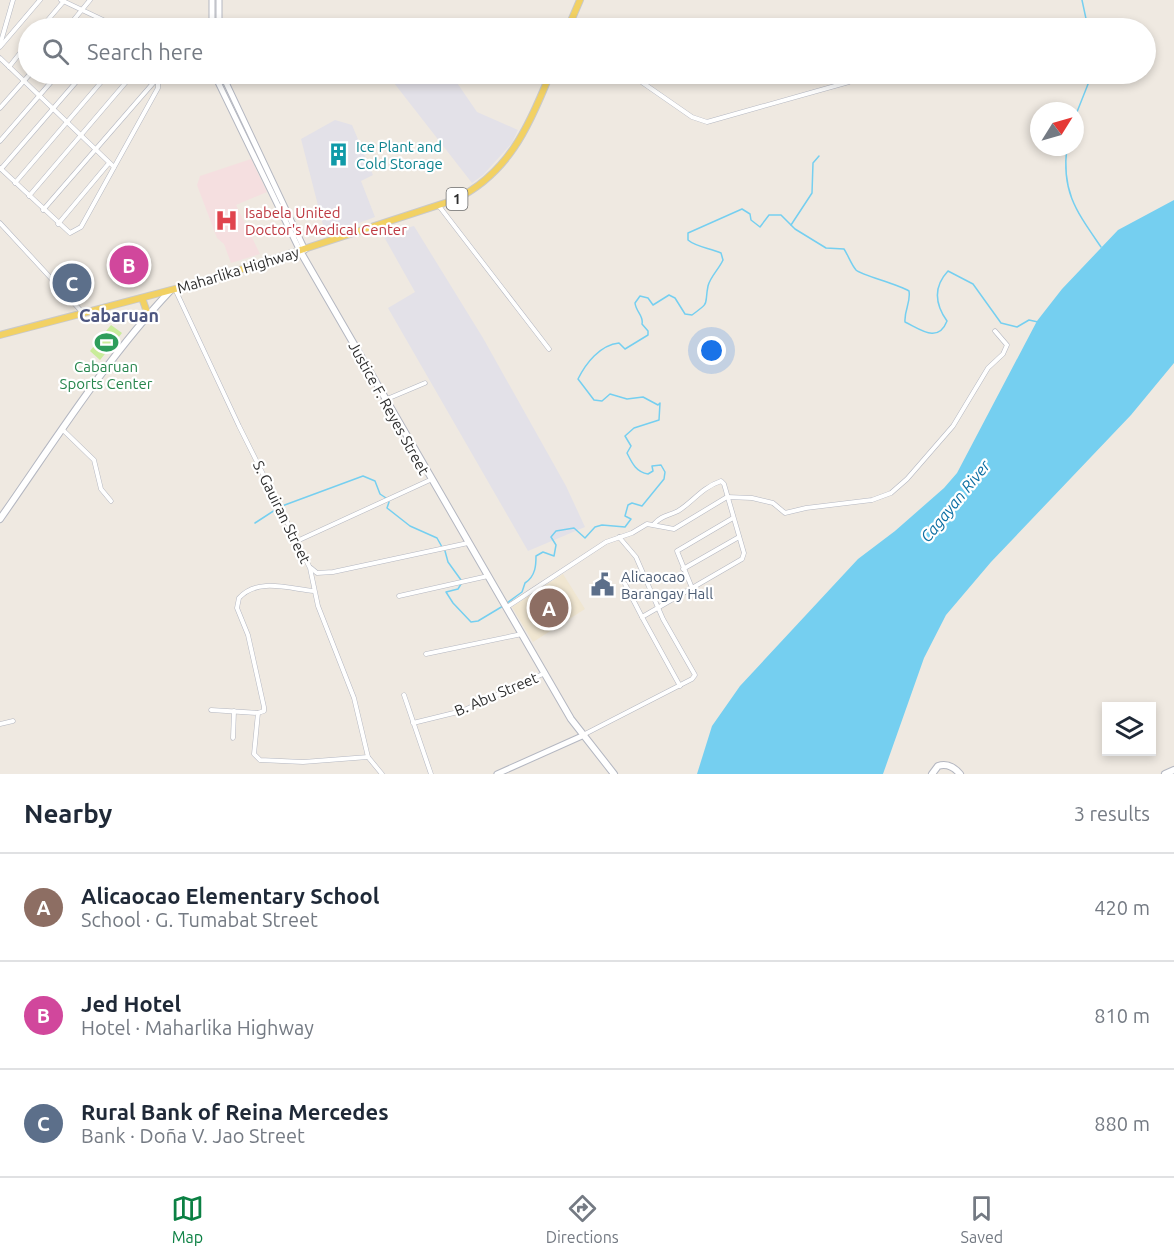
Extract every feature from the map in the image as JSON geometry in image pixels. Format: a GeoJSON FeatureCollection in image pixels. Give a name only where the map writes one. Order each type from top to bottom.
{"type":"FeatureCollection","features":[{"type":"Feature","properties":{"kind":"main road"},"geometry":{"type":"LineString","coordinates":[[572,18],[580,0]]}},
{"type":"Feature","properties":{"kind":"main road","name":"Maharlika Highway"},"geometry":{"type":"LineString","coordinates":[[0,335],[173,290],[439,206],[478,187],[509,158],[525,133],[546,84]]}},
{"type":"Feature","properties":{"kind":"main road","name":"Justice F. Reyes Street"},"geometry":{"type":"LineString","coordinates":[[302,250],[430,480],[582,736],[614,774]]}},
{"type":"Feature","properties":{"kind":"main road"},"geometry":{"type":"LineString","coordinates":[[0,519],[148,315],[173,290]]}},
{"type":"Feature","properties":{"kind":"main road"},"geometry":{"type":"LineString","coordinates":[[142,298],[148,315]]}},
{"type":"Feature","properties":{"kind":"main road"},"geometry":{"type":"LineString","coordinates":[[932,774],[938,766],[945,765],[960,774]]}},
{"type":"Feature","properties":{"kind":"main road"},"geometry":{"type":"LineString","coordinates":[[1166,774],[1174,770]]}},
{"type":"Feature","properties":{"kind":"street"},"geometry":{"type":"LineString","coordinates":[[0,46],[14,0]]}},
{"type":"Feature","properties":{"kind":"street"},"geometry":{"type":"LineString","coordinates":[[24,18],[40,0]]}},
{"type":"Feature","properties":{"kind":"street"},"geometry":{"type":"LineString","coordinates":[[48,18],[62,0],[97,18]]}},
{"type":"Feature","properties":{"kind":"street"},"geometry":{"type":"LineString","coordinates":[[75,18],[90,0]]}},
{"type":"Feature","properties":{"kind":"street"},"geometry":{"type":"LineString","coordinates":[[212,0],[212,18]]}},
{"type":"Feature","properties":{"kind":"street"},"geometry":{"type":"LineString","coordinates":[[219,0],[219,18]]}},
{"type":"Feature","properties":{"kind":"street"},"geometry":{"type":"LineString","coordinates":[[0,46],[18,25]]}},
{"type":"Feature","properties":{"kind":"street"},"geometry":{"type":"LineString","coordinates":[[9,67],[18,56]]}},
{"type":"Feature","properties":{"kind":"street"},"geometry":{"type":"LineString","coordinates":[[0,58],[18,76]]}},
{"type":"Feature","properties":{"kind":"street"},"geometry":{"type":"LineString","coordinates":[[0,108],[20,84]]}},
{"type":"Feature","properties":{"kind":"street"},"geometry":{"type":"LineString","coordinates":[[26,84],[114,167]]}},
{"type":"Feature","properties":{"kind":"street"},"geometry":{"type":"LineString","coordinates":[[0,141],[49,84]]}},
{"type":"Feature","properties":{"kind":"street"},"geometry":{"type":"LineString","coordinates":[[74,84],[1,169],[70,233],[78,230],[158,88],[157,84]]}},
{"type":"Feature","properties":{"kind":"street"},"geometry":{"type":"LineString","coordinates":[[15,183],[99,84]]}},
{"type":"Feature","properties":{"kind":"street"},"geometry":{"type":"LineString","coordinates":[[29,195],[125,84]]}},
{"type":"Feature","properties":{"kind":"street"},"geometry":{"type":"LineString","coordinates":[[43,210],[147,84]]}},
{"type":"Feature","properties":{"kind":"street"},"geometry":{"type":"LineString","coordinates":[[219,84],[302,250]]}},
{"type":"Feature","properties":{"kind":"street"},"geometry":{"type":"LineString","coordinates":[[227,84],[302,250]]}},
{"type":"Feature","properties":{"kind":"street"},"geometry":{"type":"LineString","coordinates":[[644,84],[692,117],[707,122],[842,84]]}},
{"type":"Feature","properties":{"kind":"street"},"geometry":{"type":"LineString","coordinates":[[58,224],[109,163]]}},
{"type":"Feature","properties":{"kind":"street"},"geometry":{"type":"LineString","coordinates":[[439,206],[549,348]]}},
{"type":"Feature","properties":{"kind":"street"},"geometry":{"type":"LineString","coordinates":[[0,223],[84,314]]}},
{"type":"Feature","properties":{"kind":"street","name":"S. Gauiran Street"},"geometry":{"type":"LineString","coordinates":[[173,290],[310,568],[314,591],[351,687],[368,757],[382,774]]}},
{"type":"Feature","properties":{"kind":"street"},"geometry":{"type":"LineString","coordinates":[[505,605],[606,542],[632,533],[647,524],[674,528],[727,497],[752,498],[773,503],[785,513],[806,508],[872,500],[891,493],[953,426],[988,368],[1003,354],[1007,345],[995,331]]}},
{"type":"Feature","properties":{"kind":"street"},"geometry":{"type":"LineString","coordinates":[[385,400],[425,383]]}},
{"type":"Feature","properties":{"kind":"street"},"geometry":{"type":"LineString","coordinates":[[63,430],[94,460],[101,489],[111,501]]}},
{"type":"Feature","properties":{"kind":"street"},"geometry":{"type":"LineString","coordinates":[[297,541],[430,480]]}},
{"type":"Feature","properties":{"kind":"street"},"geometry":{"type":"LineString","coordinates":[[642,617],[742,559],[744,553],[724,484],[719,482],[693,497],[680,510],[663,515],[653,525]]}},
{"type":"Feature","properties":{"kind":"street"},"geometry":{"type":"LineString","coordinates":[[692,588],[676,554],[679,548],[733,518]]}},
{"type":"Feature","properties":{"kind":"street"},"geometry":{"type":"LineString","coordinates":[[497,774],[582,736],[692,679],[695,672],[658,607],[636,557],[619,537]]}},
{"type":"Feature","properties":{"kind":"street"},"geometry":{"type":"LineString","coordinates":[[683,569],[739,537]]}},
{"type":"Feature","properties":{"kind":"street"},"geometry":{"type":"LineString","coordinates":[[310,568],[317,573],[333,572],[468,543]]}},
{"type":"Feature","properties":{"kind":"street"},"geometry":{"type":"LineString","coordinates":[[399,596],[488,576]]}},
{"type":"Feature","properties":{"kind":"street"},"geometry":{"type":"LineString","coordinates":[[625,584],[680,686]]}},
{"type":"Feature","properties":{"kind":"street"},"geometry":{"type":"LineString","coordinates":[[212,710],[258,713],[264,711],[248,635],[237,604],[242,594],[257,588],[288,586],[314,591]]}},
{"type":"Feature","properties":{"kind":"street"},"geometry":{"type":"LineString","coordinates":[[426,654],[522,634]]}},
{"type":"Feature","properties":{"kind":"street","name":"B. Abu Street"},"geometry":{"type":"LineString","coordinates":[[412,723],[462,711],[545,673]]}},
{"type":"Feature","properties":{"kind":"street"},"geometry":{"type":"LineString","coordinates":[[404,695],[431,774]]}},
{"type":"Feature","properties":{"kind":"street"},"geometry":{"type":"LineString","coordinates":[[233,738],[234,711]]}},
{"type":"Feature","properties":{"kind":"street"},"geometry":{"type":"LineString","coordinates":[[258,713],[254,754],[260,760],[303,762],[368,757]]}},
{"type":"Feature","properties":{"kind":"street"},"geometry":{"type":"LineString","coordinates":[[0,724],[13,721]]}},
{"type":"Feature","properties":{"kind":"shaded area"},"geometry":{"type":"Polygon","coordinates":[[[395,84],[458,84],[477,112],[518,130],[512,143],[483,175],[472,183],[395,84]]]}},
{"type":"Feature","properties":{"kind":"shaded area","name":"Ice Plant and Cold Storage"},"geometry":{"type":"Polygon","coordinates":[[[335,120],[352,125],[373,175],[361,181],[375,217],[330,234],[324,229],[301,139],[335,120]]]}},
{"type":"Feature","properties":{"kind":"shaded area","name":"Isabela United Doctor's Medical Center"},"geometry":{"type":"Polygon","coordinates":[[[251,159],[267,192],[236,205],[260,254],[231,263],[224,244],[217,238],[197,185],[200,176],[251,159]]]}},
{"type":"Feature","properties":{"kind":"shaded area"},"geometry":{"type":"Polygon","coordinates":[[[414,226],[483,338],[566,486],[585,527],[528,551],[388,308],[415,292],[383,235],[414,226]]]}},
{"type":"Feature","properties":{"kind":"shaded area"},"geometry":{"type":"Polygon","coordinates":[[[563,574],[585,609],[533,642],[512,607],[563,574]]]}},
{"type":"Feature","properties":{"kind":"green space","name":"Cabaruan Sports Center"},"geometry":{"type":"Polygon","coordinates":[[[111,325],[122,333],[100,360],[90,351],[111,325]]]}},
{"type":"Feature","properties":{"kind":"water","name":"Cagayan River"},"geometry":{"type":"Polygon","coordinates":[[[1174,200],[1174,363],[1131,415],[991,562],[946,615],[924,658],[883,774],[697,774],[712,726],[740,686],[858,559],[895,531],[944,488],[957,473],[1037,321],[1062,289],[1118,230],[1174,200]]]}},
{"type":"Feature","properties":{"kind":"waterway"},"geometry":{"type":"LineString","coordinates":[[1082,0],[1086,18]]}},
{"type":"Feature","properties":{"kind":"waterway"},"geometry":{"type":"LineString","coordinates":[[1081,102],[1088,84]]}},
{"type":"Feature","properties":{"kind":"waterway"},"geometry":{"type":"LineString","coordinates":[[791,225],[812,193],[813,163],[819,156]]}},
{"type":"Feature","properties":{"kind":"waterway"},"geometry":{"type":"LineString","coordinates":[[1066,156],[1066,177],[1073,201],[1101,247]]}},
{"type":"Feature","properties":{"kind":"waterway"},"geometry":{"type":"LineString","coordinates":[[507,603],[522,592],[525,583],[535,570],[536,556],[543,552],[554,556],[556,545],[551,537],[556,531],[574,528],[585,538],[595,527],[602,525],[625,527],[631,519],[625,516],[628,505],[632,503],[642,506],[664,479],[665,472],[661,465],[652,466],[653,471],[648,474],[635,466],[627,453],[631,446],[625,436],[634,428],[659,420],[660,403],[658,405],[643,397],[627,399],[610,394],[602,401],[594,400],[578,379],[589,361],[606,347],[619,343],[625,349],[648,335],[635,303],[640,296],[648,298],[653,305],[669,295],[675,298],[685,314],[692,315],[704,305],[709,283],[723,260],[721,253],[688,240],[688,233],[742,209],[750,214],[751,220],[760,227],[769,215],[781,215],[795,229],[826,248],[844,249],[854,268],[859,272],[909,291],[905,322],[923,331],[939,332],[947,321],[937,296],[940,283],[948,271],[973,284],[1001,323],[1017,327],[1029,320],[1038,322]]}},
{"type":"Feature","properties":{"kind":"waterway"},"geometry":{"type":"LineString","coordinates":[[282,506],[363,476],[375,481],[380,494],[386,498]]}},
{"type":"Feature","properties":{"kind":"waterway"},"geometry":{"type":"LineString","coordinates":[[389,502],[387,508],[410,526],[437,538],[442,547]]}},
{"type":"Feature","properties":{"kind":"waterway"},"geometry":{"type":"LineString","coordinates":[[255,523],[278,508]]}},
{"type":"Feature","properties":{"kind":"waterway"},"geometry":{"type":"LineString","coordinates":[[445,551],[448,562],[461,580]]}},
{"type":"Feature","properties":{"kind":"waterway"},"geometry":{"type":"LineString","coordinates":[[461,584],[458,589],[446,592],[471,622],[478,621],[503,606]]}},
{"type":"Feature","properties":{"kind":"place","name":"Ice Plant and Cold Storage"},"geometry":{"type":"Point","coordinates":[338,155]}},
{"type":"Feature","properties":{"kind":"place","name":"Isabela United Doctor's Medical Center"},"geometry":{"type":"Point","coordinates":[227,221]}},
{"type":"Feature","properties":{"kind":"place","name":"Jed Hotel"},"geometry":{"type":"Point","coordinates":[129,265]}},
{"type":"Feature","properties":{"kind":"place","name":"Rural Bank of Reina Mercedes"},"geometry":{"type":"Point","coordinates":[72,283]}},
{"type":"Feature","properties":{"kind":"place","name":"Cabaruan Sports Center"},"geometry":{"type":"Point","coordinates":[106,342]}},
{"type":"Feature","properties":{"kind":"place","name":"Alicaocao Barangay Hall"},"geometry":{"type":"Point","coordinates":[603,585]}},
{"type":"Feature","properties":{"kind":"place","name":"Alicaocao Elementary School"},"geometry":{"type":"Point","coordinates":[549,608]}},
{"type":"Feature","properties":{"kind":"district","name":"Cabaruan"},"geometry":{"type":"Point","coordinates":[119,315]}}]}
